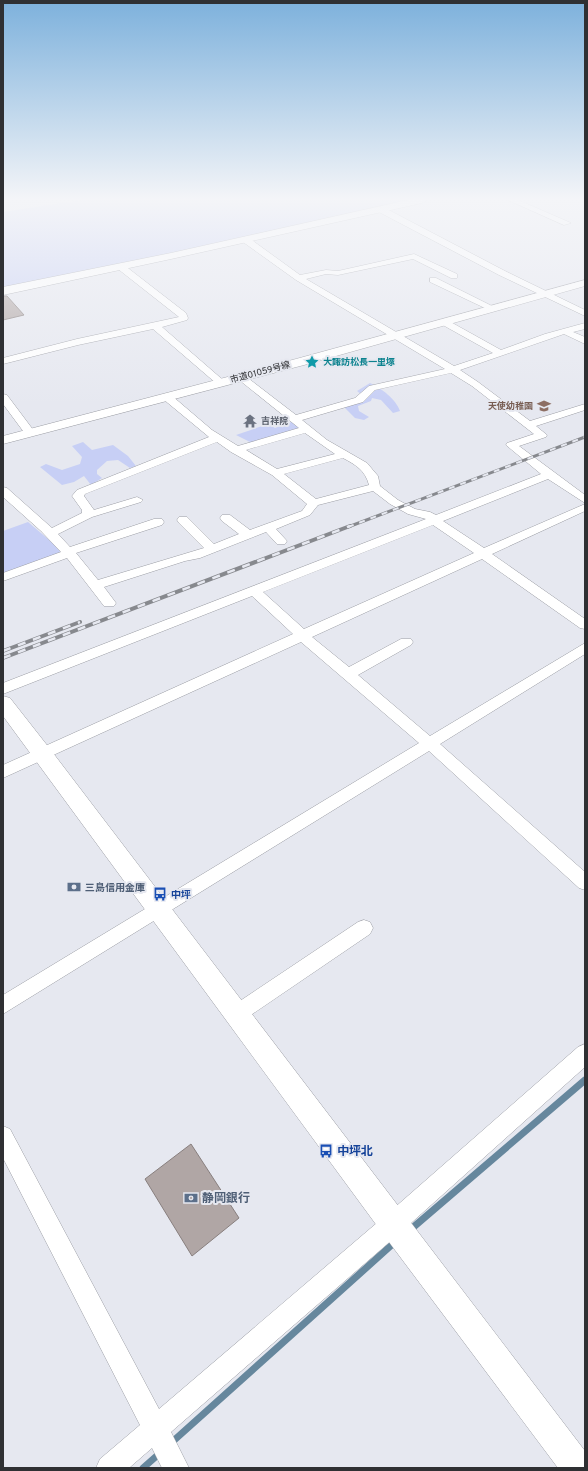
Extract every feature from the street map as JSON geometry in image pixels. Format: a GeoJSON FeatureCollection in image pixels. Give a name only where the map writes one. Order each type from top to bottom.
{"type":"FeatureCollection","features":[{"type":"Feature","properties":{"kind":"main road"},"geometry":{"type":"LineString","coordinates":[[3,291],[113,269]]}},
{"type":"Feature","properties":{"kind":"street"},"geometry":{"type":"LineString","coordinates":[[3,361],[184,318],[183,315],[123,269]]}},
{"type":"Feature","properties":{"kind":"street"},"geometry":{"type":"LineString","coordinates":[[286,269],[299,278],[397,335],[484,389],[542,435],[512,445],[549,475],[585,500]]}},
{"type":"Feature","properties":{"kind":"street"},"geometry":{"type":"LineString","coordinates":[[299,278],[326,272],[338,273],[357,269]]}},
{"type":"Feature","properties":{"kind":"street"},"geometry":{"type":"LineString","coordinates":[[438,269],[456,278],[442,285]]}},
{"type":"Feature","properties":{"kind":"street"},"geometry":{"type":"LineString","coordinates":[[493,269],[585,313]]}},
{"type":"Feature","properties":{"kind":"street"},"geometry":{"type":"LineString","coordinates":[[433,280],[492,308]]}},
{"type":"Feature","properties":{"kind":"street","name":"市道01059号線"},"geometry":{"type":"LineString","coordinates":[[3,440],[397,335],[585,283]]}},
{"type":"Feature","properties":{"kind":"street"},"geometry":{"type":"LineString","coordinates":[[444,322],[500,353]]}},
{"type":"Feature","properties":{"kind":"street"},"geometry":{"type":"LineString","coordinates":[[155,326],[220,382]]}},
{"type":"Feature","properties":{"kind":"street"},"geometry":{"type":"LineString","coordinates":[[295,420],[359,400],[372,388],[410,382],[453,369],[548,336],[585,326]]}},
{"type":"Feature","properties":{"kind":"street"},"geometry":{"type":"LineString","coordinates":[[565,331],[585,341]]}},
{"type":"Feature","properties":{"kind":"street"},"geometry":{"type":"LineString","coordinates":[[241,377],[323,442],[363,465],[372,476],[375,487],[402,507],[412,512],[426,514],[434,519],[585,625]]}},
{"type":"Feature","properties":{"kind":"street"},"geometry":{"type":"LineString","coordinates":[[3,397],[30,433]]}},
{"type":"Feature","properties":{"kind":"street"},"geometry":{"type":"LineString","coordinates":[[167,397],[217,438],[276,473],[314,503]]}},
{"type":"Feature","properties":{"kind":"street"},"geometry":{"type":"LineString","coordinates":[[528,425],[585,407]]}},
{"type":"Feature","properties":{"kind":"street"},"geometry":{"type":"LineString","coordinates":[[236,450],[308,429]]}},
{"type":"Feature","properties":{"kind":"street"},"geometry":{"type":"LineString","coordinates":[[88,515],[88,510],[78,496],[81,492],[217,438]]}},
{"type":"Feature","properties":{"kind":"street"},"geometry":{"type":"LineString","coordinates":[[276,473],[346,454]]}},
{"type":"Feature","properties":{"kind":"street"},"geometry":{"type":"LineString","coordinates":[[3,689],[549,475]]}},
{"type":"Feature","properties":{"kind":"street"},"geometry":{"type":"LineString","coordinates":[[96,586],[212,549],[306,513],[314,503],[375,487]]}},
{"type":"Feature","properties":{"kind":"street"},"geometry":{"type":"LineString","coordinates":[[3,490],[12,501],[50,533],[69,553],[109,603]]}},
{"type":"Feature","properties":{"kind":"street"},"geometry":{"type":"LineString","coordinates":[[50,533],[88,515],[136,500]]}},
{"type":"Feature","properties":{"kind":"street"},"geometry":{"type":"LineString","coordinates":[[3,772],[585,507]]}},
{"type":"Feature","properties":{"kind":"street"},"geometry":{"type":"LineString","coordinates":[[226,518],[248,535]]}},
{"type":"Feature","properties":{"kind":"street"},"geometry":{"type":"LineString","coordinates":[[183,520],[212,549]]}},
{"type":"Feature","properties":{"kind":"street"},"geometry":{"type":"LineString","coordinates":[[3,577],[158,522]]}},
{"type":"Feature","properties":{"kind":"street"},"geometry":{"type":"LineString","coordinates":[[268,527],[281,541]]}},
{"type":"Feature","properties":{"kind":"street"},"geometry":{"type":"LineString","coordinates":[[254,591],[302,635],[429,743],[585,883]]}},
{"type":"Feature","properties":{"kind":"street"},"geometry":{"type":"LineString","coordinates":[[348,674],[406,642]]}},
{"type":"Feature","properties":{"kind":"street"},"geometry":{"type":"LineString","coordinates":[[3,1005],[158,908],[585,648]]}},
{"type":"Feature","properties":{"kind":"street"},"geometry":{"type":"LineString","coordinates":[[3,703],[238,1013],[413,1251],[578,1468]]}},
{"type":"Feature","properties":{"kind":"street"},"geometry":{"type":"LineString","coordinates":[[238,1013],[364,928]]}},
{"type":"Feature","properties":{"kind":"street"},"geometry":{"type":"LineString","coordinates":[[109,1468],[393,1224],[585,1054]]}},
{"type":"Feature","properties":{"kind":"street"},"geometry":{"type":"LineString","coordinates":[[3,1136],[176,1468]]}},
{"type":"Feature","properties":{"kind":"shaded area"},"geometry":{"type":"Polygon","coordinates":[[[3,269],[97,269],[3,288],[3,269]]]}},
{"type":"Feature","properties":{"kind":"shaded area"},"geometry":{"type":"Polygon","coordinates":[[[370,383],[388,394],[400,411],[393,413],[381,400],[372,398],[371,401],[358,406],[359,411],[369,417],[364,420],[355,418],[344,407],[362,395],[357,391],[370,383]]]}},
{"type":"Feature","properties":{"kind":"shaded area"},"geometry":{"type":"Polygon","coordinates":[[[294,421],[305,428],[252,443],[236,435],[268,424],[275,428],[294,421]]]}},
{"type":"Feature","properties":{"kind":"shaded area"},"geometry":{"type":"Polygon","coordinates":[[[83,442],[92,450],[113,445],[128,456],[136,466],[130,468],[118,460],[107,461],[97,470],[97,474],[102,478],[91,485],[84,476],[74,482],[62,485],[40,467],[46,464],[62,470],[80,464],[82,457],[72,446],[83,442]]]}},
{"type":"Feature","properties":{"kind":"shaded area"},"geometry":{"type":"Polygon","coordinates":[[[28,522],[62,551],[60,554],[3,574],[3,531],[28,522]]]}},
{"type":"Feature","properties":{"kind":"building"},"geometry":{"type":"Polygon","coordinates":[[[3,296],[7,296],[24,315],[3,320],[3,296]]]}},
{"type":"Feature","properties":{"kind":"building","name":"静岡銀行"},"geometry":{"type":"Polygon","coordinates":[[[191,1144],[239,1218],[192,1256],[145,1179],[191,1144]]]}},
{"type":"Feature","properties":{"kind":"waterway"},"geometry":{"type":"LineString","coordinates":[[410,1230],[585,1080]]}},
{"type":"Feature","properties":{"kind":"waterway"},"geometry":{"type":"LineString","coordinates":[[171,1443],[395,1242]]}},
{"type":"Feature","properties":{"kind":"waterway"},"geometry":{"type":"LineString","coordinates":[[143,1468],[160,1453]]}},
{"type":"Feature","properties":{"kind":"railway"},"geometry":{"type":"LineString","coordinates":[[348,527],[585,437]]}},
{"type":"Feature","properties":{"kind":"railway"},"geometry":{"type":"LineString","coordinates":[[3,658],[350,526]]}},
{"type":"Feature","properties":{"kind":"railway"},"geometry":{"type":"LineString","coordinates":[[3,651],[80,622]]}},
{"type":"Feature","properties":{"kind":"place","name":"大諏訪松長一里塚"},"geometry":{"type":"Point","coordinates":[312,362]}},
{"type":"Feature","properties":{"kind":"place","name":"天使幼稚園"},"geometry":{"type":"Point","coordinates":[544,406]}},
{"type":"Feature","properties":{"kind":"place","name":"吉祥院"},"geometry":{"type":"Point","coordinates":[250,421]}},
{"type":"Feature","properties":{"kind":"place","name":"三島信用金庫"},"geometry":{"type":"Point","coordinates":[74,887]}},
{"type":"Feature","properties":{"kind":"place","name":"中坪"},"geometry":{"type":"Point","coordinates":[160,894]}},
{"type":"Feature","properties":{"kind":"place","name":"中坪北"},"geometry":{"type":"Point","coordinates":[326,1151]}},
{"type":"Feature","properties":{"kind":"place","name":"静岡銀行"},"geometry":{"type":"Point","coordinates":[191,1198]}}]}
